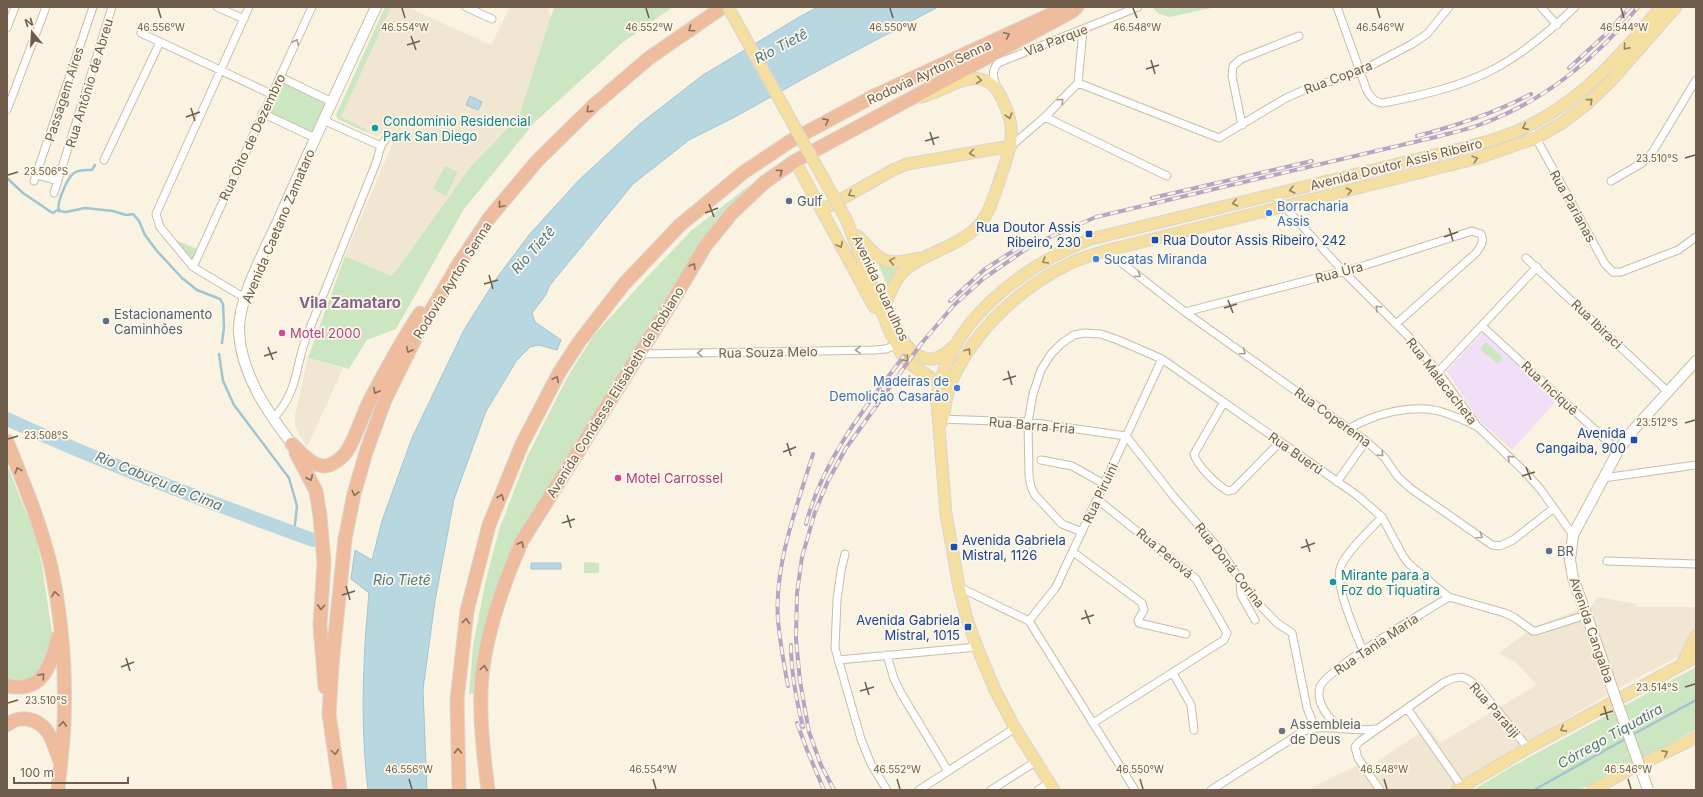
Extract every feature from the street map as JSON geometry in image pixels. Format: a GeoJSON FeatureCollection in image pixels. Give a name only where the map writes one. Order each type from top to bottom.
{"type":"FeatureCollection","features":[{"type":"Feature","properties":{"kind":"highway","name":"Rodovia Ayrton Senna"},"geometry":{"type":"LineString","coordinates":[[329,714],[332,665],[345,539],[365,456],[385,400],[415,338],[458,265],[490,217],[537,161],[593,106],[650,58],[723,7]]}},
{"type":"Feature","properties":{"kind":"highway","name":"Rodovia Ayrton Senna"},"geometry":{"type":"LineString","coordinates":[[459,790],[457,700],[467,610],[489,525],[522,444],[559,373],[579,342],[624,284],[680,225],[744,172],[792,140],[874,96],[1067,7]]}},
{"type":"Feature","properties":{"kind":"highway","name":"Avenida Condessa Elisabeth de Robiano"},"geometry":{"type":"LineString","coordinates":[[488,790],[483,751],[481,692],[486,651],[496,610],[508,574],[522,541],[706,245],[732,213],[765,182],[795,161],[915,98],[1071,12],[1077,7]]}},
{"type":"Feature","properties":{"kind":"highway"},"geometry":{"type":"LineString","coordinates":[[292,444],[315,464],[323,466],[330,465],[339,460],[346,453],[368,404],[408,331],[446,274],[458,265]]}},
{"type":"Feature","properties":{"kind":"highway"},"geometry":{"type":"LineString","coordinates":[[7,441],[45,545],[51,567],[60,626],[64,669],[64,724],[58,790]]}},
{"type":"Feature","properties":{"kind":"highway"},"geometry":{"type":"LineString","coordinates":[[292,444],[316,491],[320,516],[324,562],[320,625],[322,671],[340,790]]}},
{"type":"Feature","properties":{"kind":"highway"},"geometry":{"type":"LineString","coordinates":[[7,685],[18,687],[27,686],[42,676],[49,667],[60,626]]}},
{"type":"Feature","properties":{"kind":"highway"},"geometry":{"type":"LineString","coordinates":[[481,692],[477,712],[477,745],[481,790]]}},
{"type":"Feature","properties":{"kind":"highway"},"geometry":{"type":"LineString","coordinates":[[7,725],[17,719],[22,719],[32,720],[43,726],[50,735],[60,763]]}},
{"type":"Feature","properties":{"kind":"main road","name":"Avenida Caetano Zamataro"},"geometry":{"type":"LineString","coordinates":[[292,444],[273,419],[250,378],[241,350],[239,332],[245,298],[323,120],[376,7]]}},
{"type":"Feature","properties":{"kind":"main road"},"geometry":{"type":"LineString","coordinates":[[728,7],[846,220]]}},
{"type":"Feature","properties":{"kind":"main road","name":"Avenida Doutor Assis Ribeiro"},"geometry":{"type":"LineString","coordinates":[[958,343],[985,308],[1007,287],[1033,268],[1067,248],[1107,234],[1274,195],[1503,137],[1530,126],[1561,108],[1596,80],[1642,31],[1661,7]]}},
{"type":"Feature","properties":{"kind":"main road","name":"Avenida Doutor Assis Ribeiro"},"geometry":{"type":"LineString","coordinates":[[945,384],[985,327],[998,314],[1034,286],[1072,262],[1109,250],[1478,158],[1536,138],[1562,123],[1587,104],[1611,81],[1676,7]]}},
{"type":"Feature","properties":{"kind":"main road"},"geometry":{"type":"LineString","coordinates":[[886,304],[896,280],[901,274],[930,254],[973,231],[983,221],[992,202],[1011,146],[1012,125],[1010,114],[997,88],[979,78],[970,79],[929,96],[915,98]]}},
{"type":"Feature","properties":{"kind":"main road"},"geometry":{"type":"LineString","coordinates":[[822,210],[893,170],[907,164],[1011,146]]}},
{"type":"Feature","properties":{"kind":"main road","name":"Avenida Guarulhos"},"geometry":{"type":"LineString","coordinates":[[795,161],[873,306],[889,330]]}},
{"type":"Feature","properties":{"kind":"main road","name":"Avenida Guarulhos"},"geometry":{"type":"LineString","coordinates":[[846,220],[858,236],[903,342],[919,356],[933,359],[940,357],[958,343]]}},
{"type":"Feature","properties":{"kind":"main road","name":"Avenida Guarulhos"},"geometry":{"type":"LineString","coordinates":[[846,220],[889,330],[902,355],[909,363],[919,370],[934,380],[945,384]]}},
{"type":"Feature","properties":{"kind":"main road"},"geometry":{"type":"LineString","coordinates":[[1107,234],[1106,243],[1109,250]]}},
{"type":"Feature","properties":{"kind":"main road"},"geometry":{"type":"LineString","coordinates":[[858,236],[881,258],[890,262],[899,263],[930,254]]}},
{"type":"Feature","properties":{"kind":"main road"},"geometry":{"type":"LineString","coordinates":[[1067,248],[1072,255],[1072,262]]}},
{"type":"Feature","properties":{"kind":"main road"},"geometry":{"type":"LineString","coordinates":[[958,343],[946,365],[940,431],[945,507],[959,588],[977,647],[995,690],[1015,728],[1051,786]]}},
{"type":"Feature","properties":{"kind":"main road","name":"Avenida Cangaíba"},"geometry":{"type":"LineString","coordinates":[[1648,790],[1573,578],[1570,560],[1573,535],[1618,451],[1634,429],[1696,361]]}},
{"type":"Feature","properties":{"kind":"main road"},"geometry":{"type":"LineString","coordinates":[[919,370],[931,388],[937,403],[940,419]]}},
{"type":"Feature","properties":{"kind":"main road"},"geometry":{"type":"LineString","coordinates":[[937,403],[938,389],[945,384]]}},
{"type":"Feature","properties":{"kind":"main road"},"geometry":{"type":"LineString","coordinates":[[1682,664],[1696,636]]}},
{"type":"Feature","properties":{"kind":"main road"},"geometry":{"type":"LineString","coordinates":[[1460,788],[1528,748],[1682,664],[1696,658]]}},
{"type":"Feature","properties":{"kind":"main road"},"geometry":{"type":"LineString","coordinates":[[1593,790],[1627,771],[1696,738]]}},
{"type":"Feature","properties":{"kind":"street"},"geometry":{"type":"LineString","coordinates":[[7,28],[15,7]]}},
{"type":"Feature","properties":{"kind":"street"},"geometry":{"type":"LineString","coordinates":[[7,110],[46,7]]}},
{"type":"Feature","properties":{"kind":"street","name":"Passagem Aíres"},"geometry":{"type":"LineString","coordinates":[[58,181],[35,178],[93,7]]}},
{"type":"Feature","properties":{"kind":"street","name":"Rua Antônio de Abreu"},"geometry":{"type":"LineString","coordinates":[[54,193],[112,7]]}},
{"type":"Feature","properties":{"kind":"street"},"geometry":{"type":"LineString","coordinates":[[217,7],[244,19]]}},
{"type":"Feature","properties":{"kind":"street"},"geometry":{"type":"LineString","coordinates":[[245,298],[193,267],[160,227],[156,214],[249,7]]}},
{"type":"Feature","properties":{"kind":"street","name":"Rua Oito de Dezembro"},"geometry":{"type":"LineString","coordinates":[[193,267],[262,113],[312,7]]}},
{"type":"Feature","properties":{"kind":"street"},"geometry":{"type":"LineString","coordinates":[[466,7],[492,19]]}},
{"type":"Feature","properties":{"kind":"street","name":"Via Parque"},"geometry":{"type":"LineString","coordinates":[[997,88],[992,75],[998,63],[1138,7]]}},
{"type":"Feature","properties":{"kind":"street"},"geometry":{"type":"LineString","coordinates":[[1337,7],[1359,72],[1367,91],[1376,102],[1391,101],[1451,86],[1482,75],[1506,62],[1557,25],[1575,7]]}},
{"type":"Feature","properties":{"kind":"street","name":"Rua Copara"},"geometry":{"type":"LineString","coordinates":[[1078,83],[1219,138],[1286,98],[1304,90],[1359,72],[1412,44],[1427,34],[1449,7]]}},
{"type":"Feature","properties":{"kind":"street"},"geometry":{"type":"LineString","coordinates":[[1541,7],[1557,25]]}},
{"type":"Feature","properties":{"kind":"street"},"geometry":{"type":"LineString","coordinates":[[1011,146],[1045,117],[1078,83],[1083,30]]}},
{"type":"Feature","properties":{"kind":"street"},"geometry":{"type":"LineString","coordinates":[[141,33],[271,94]]}},
{"type":"Feature","properties":{"kind":"street"},"geometry":{"type":"LineString","coordinates":[[1242,125],[1232,76],[1233,66],[1241,59],[1299,36]]}},
{"type":"Feature","properties":{"kind":"street"},"geometry":{"type":"LineString","coordinates":[[104,160],[160,42]]}},
{"type":"Feature","properties":{"kind":"street"},"geometry":{"type":"LineString","coordinates":[[280,76],[332,102]]}},
{"type":"Feature","properties":{"kind":"street"},"geometry":{"type":"LineString","coordinates":[[1611,181],[1636,167],[1652,152],[1696,80]]}},
{"type":"Feature","properties":{"kind":"street"},"geometry":{"type":"LineString","coordinates":[[262,113],[315,138]]}},
{"type":"Feature","properties":{"kind":"street"},"geometry":{"type":"LineString","coordinates":[[1045,117],[1167,176]]}},
{"type":"Feature","properties":{"kind":"street"},"geometry":{"type":"LineString","coordinates":[[323,120],[381,146]]}},
{"type":"Feature","properties":{"kind":"street"},"geometry":{"type":"LineString","coordinates":[[273,419],[290,396],[305,341],[376,163],[381,146],[387,137]]}},
{"type":"Feature","properties":{"kind":"street","name":"Rua Parianas"},"geometry":{"type":"LineString","coordinates":[[1536,138],[1605,264],[1613,272],[1621,272],[1678,250],[1696,237]]}},
{"type":"Feature","properties":{"kind":"street","name":"Rua Malacacheta"},"geometry":{"type":"LineString","coordinates":[[1274,195],[1343,271],[1396,324],[1438,372],[1476,426],[1526,473],[1541,490],[1573,535]]}},
{"type":"Feature","properties":{"kind":"street","name":"Rua Úra"},"geometry":{"type":"LineString","coordinates":[[1185,312],[1389,258],[1472,230],[1481,234],[1483,238],[1482,244],[1476,253],[1396,324]]}},
{"type":"Feature","properties":{"kind":"street","name":"Rua Coperema"},"geometry":{"type":"LineString","coordinates":[[1109,250],[1114,257],[1185,312],[1350,428],[1384,457],[1398,477],[1410,488],[1492,545],[1500,546],[1513,540],[1554,508]]}},
{"type":"Feature","properties":{"kind":"street","name":"Rua Ibiraci"},"geometry":{"type":"LineString","coordinates":[[1526,258],[1667,392]]}},
{"type":"Feature","properties":{"kind":"street"},"geometry":{"type":"LineString","coordinates":[[1438,372],[1537,267]]}},
{"type":"Feature","properties":{"kind":"street","name":"Rua Inciquê"},"geometry":{"type":"LineString","coordinates":[[1482,326],[1618,451]]}},
{"type":"Feature","properties":{"kind":"street","name":"Rua Buerú"},"geometry":{"type":"LineString","coordinates":[[1082,532],[1062,524],[1035,495],[1031,487],[1029,476],[1028,422],[1033,394],[1041,370],[1050,354],[1074,335],[1084,333],[1101,334],[1162,359],[1337,482],[1382,517],[1403,556],[1409,564],[1449,597],[1516,618],[1536,631],[1587,618]]}},
{"type":"Feature","properties":{"kind":"street","name":"Rua Souza Melo"},"geometry":{"type":"LineString","coordinates":[[639,354],[874,350],[886,349],[896,345]]}},
{"type":"Feature","properties":{"kind":"street","name":"Rua Piruini"},"geometry":{"type":"LineString","coordinates":[[1030,622],[1056,587],[1162,359]]}},
{"type":"Feature","properties":{"kind":"street"},"geometry":{"type":"LineString","coordinates":[[1224,402],[1194,454],[1202,468],[1223,489],[1228,491],[1233,490],[1280,442]]}},
{"type":"Feature","properties":{"kind":"street"},"geometry":{"type":"LineString","coordinates":[[1350,428],[1362,421],[1380,415],[1422,409],[1438,411],[1476,426]]}},
{"type":"Feature","properties":{"kind":"street","name":"Rua Barra Fria"},"geometry":{"type":"LineString","coordinates":[[940,419],[1028,422],[1126,436]]}},
{"type":"Feature","properties":{"kind":"street","name":"Rua Doná Corina"},"geometry":{"type":"LineString","coordinates":[[1126,436],[1174,497],[1221,551],[1250,595],[1277,623],[1292,633],[1307,708],[1315,727]]}},
{"type":"Feature","properties":{"kind":"street"},"geometry":{"type":"LineString","coordinates":[[1337,482],[1366,441]]}},
{"type":"Feature","properties":{"kind":"street"},"geometry":{"type":"LineString","coordinates":[[1041,460],[1072,466],[1104,484]]}},
{"type":"Feature","properties":{"kind":"street"},"geometry":{"type":"LineString","coordinates":[[1603,478],[1696,466]]}},
{"type":"Feature","properties":{"kind":"street","name":"Rua Perová"},"geometry":{"type":"LineString","coordinates":[[1097,499],[1196,579],[1226,629],[1226,638],[1224,640],[1173,673]]}},
{"type":"Feature","properties":{"kind":"street"},"geometry":{"type":"LineString","coordinates":[[1363,651],[1346,604],[1338,575],[1340,567],[1346,558],[1382,517]]}},
{"type":"Feature","properties":{"kind":"street"},"geometry":{"type":"LineString","coordinates":[[1073,552],[1142,603],[1144,610],[1138,620],[1139,623],[1186,634]]}},
{"type":"Feature","properties":{"kind":"street"},"geometry":{"type":"LineString","coordinates":[[845,554],[841,571],[837,606],[835,640],[838,660],[853,706],[861,739],[871,764],[887,790]]}},
{"type":"Feature","properties":{"kind":"street"},"geometry":{"type":"LineString","coordinates":[[1607,561],[1696,564]]}},
{"type":"Feature","properties":{"kind":"street"},"geometry":{"type":"LineString","coordinates":[[1240,581],[1241,595],[1255,620]]}},
{"type":"Feature","properties":{"kind":"street"},"geometry":{"type":"LineString","coordinates":[[959,588],[1030,622],[1135,790]]}},
{"type":"Feature","properties":{"kind":"street","name":"Rua Tania Maria"},"geometry":{"type":"LineString","coordinates":[[1341,729],[1324,710],[1320,698],[1320,688],[1325,678],[1363,651],[1449,597]]}},
{"type":"Feature","properties":{"kind":"street"},"geometry":{"type":"LineString","coordinates":[[838,660],[977,647]]}},
{"type":"Feature","properties":{"kind":"street"},"geometry":{"type":"LineString","coordinates":[[887,655],[900,693],[948,771]]}},
{"type":"Feature","properties":{"kind":"street"},"geometry":{"type":"LineString","coordinates":[[1093,723],[1173,673],[1191,705],[1194,730]]}},
{"type":"Feature","properties":{"kind":"street","name":"Rua Paratiji"},"geometry":{"type":"LineString","coordinates":[[1380,790],[1358,758],[1355,747],[1359,742],[1443,683],[1454,677],[1462,677],[1470,680],[1479,688],[1528,748]]}},
{"type":"Feature","properties":{"kind":"street"},"geometry":{"type":"LineString","coordinates":[[1408,708],[1460,788]]}},
{"type":"Feature","properties":{"kind":"street"},"geometry":{"type":"LineString","coordinates":[[1211,790],[1292,737],[1315,727],[1365,731],[1379,729]]}},
{"type":"Feature","properties":{"kind":"street"},"geometry":{"type":"LineString","coordinates":[[919,790],[1015,728]]}},
{"type":"Feature","properties":{"kind":"street"},"geometry":{"type":"LineString","coordinates":[[991,790],[1035,762]]}},
{"type":"Feature","properties":{"kind":"street"},"geometry":{"type":"LineString","coordinates":[[1038,790],[1051,786]]}},
{"type":"Feature","properties":{"kind":"shaded area","name":"Condomínio Residencial Park San Diego"},"geometry":{"type":"Polygon","coordinates":[[[385,7],[407,7],[491,45],[510,7],[548,7],[551,20],[519,116],[471,166],[392,276],[345,256],[394,140],[382,134],[377,136],[366,132],[338,119],[336,115],[385,7]]]}},
{"type":"Feature","properties":{"kind":"shaded area"},"geometry":{"type":"Polygon","coordinates":[[[1484,331],[1557,400],[1512,450],[1478,419],[1447,371],[1484,331]]]}},
{"type":"Feature","properties":{"kind":"shaded area"},"geometry":{"type":"Polygon","coordinates":[[[308,358],[343,368],[307,447],[295,424],[295,415],[308,358]]]}},
{"type":"Feature","properties":{"kind":"shaded area"},"geometry":{"type":"Polygon","coordinates":[[[1598,597],[1636,604],[1636,607],[1696,607],[1696,631],[1683,654],[1624,685],[1445,790],[1386,790],[1370,766],[1429,727],[1440,743],[1537,685],[1514,661],[1499,653],[1536,626],[1592,605],[1598,597]]]}},
{"type":"Feature","properties":{"kind":"shaded area"},"geometry":{"type":"Polygon","coordinates":[[[1360,764],[1378,790],[1308,790],[1311,788],[1360,764]]]}},
{"type":"Feature","properties":{"kind":"green space"},"geometry":{"type":"Polygon","coordinates":[[[385,7],[391,7],[341,117],[367,130],[366,132],[338,119],[336,115],[385,7]]]}},
{"type":"Feature","properties":{"kind":"green space"},"geometry":{"type":"Polygon","coordinates":[[[554,7],[673,7],[622,43],[535,122],[464,209],[396,329],[367,340],[349,369],[308,358],[345,256],[392,276],[471,166],[519,116],[554,7]]]}},
{"type":"Feature","properties":{"kind":"green space"},"geometry":{"type":"Polygon","coordinates":[[[1152,7],[1216,7],[1170,17],[1159,14],[1152,7]]]}},
{"type":"Feature","properties":{"kind":"green space"},"geometry":{"type":"Polygon","coordinates":[[[281,82],[326,102],[312,133],[267,114],[281,82]]]}},
{"type":"Feature","properties":{"kind":"green space"},"geometry":{"type":"Polygon","coordinates":[[[445,166],[458,172],[446,196],[433,189],[445,166]]]}},
{"type":"Feature","properties":{"kind":"green space"},"geometry":{"type":"Polygon","coordinates":[[[751,184],[711,228],[516,540],[475,693],[469,694],[473,646],[485,584],[499,530],[527,457],[568,376],[594,335],[649,275],[691,231],[751,184]]]}},
{"type":"Feature","properties":{"kind":"green space"},"geometry":{"type":"Polygon","coordinates":[[[176,240],[197,249],[192,261],[176,240]]]}},
{"type":"Feature","properties":{"kind":"green space"},"geometry":{"type":"Polygon","coordinates":[[[877,260],[899,268],[888,288],[877,260]]]}},
{"type":"Feature","properties":{"kind":"green space"},"geometry":{"type":"Polygon","coordinates":[[[1486,342],[1503,358],[1498,364],[1480,349],[1486,342]]]}},
{"type":"Feature","properties":{"kind":"green space"},"geometry":{"type":"Polygon","coordinates":[[[7,465],[35,534],[42,566],[52,633],[52,644],[41,670],[26,682],[7,680],[7,465]]]}},
{"type":"Feature","properties":{"kind":"green space"},"geometry":{"type":"Polygon","coordinates":[[[584,562],[599,563],[599,573],[584,573],[584,562]]]}},
{"type":"Feature","properties":{"kind":"green space"},"geometry":{"type":"Polygon","coordinates":[[[1696,667],[1696,730],[1580,790],[1473,790],[1513,766],[1696,667]]]}},
{"type":"Feature","properties":{"kind":"water","name":"Rio Tietê"},"geometry":{"type":"Polygon","coordinates":[[[818,7],[938,7],[733,118],[689,140],[633,184],[550,285],[545,296],[532,313],[535,322],[561,340],[557,350],[539,345],[530,347],[517,360],[486,411],[454,499],[435,601],[423,689],[427,790],[368,790],[364,741],[363,692],[369,593],[351,579],[355,550],[372,560],[382,521],[412,438],[464,330],[496,279],[529,235],[579,180],[641,123],[703,75],[818,7]]]}},
{"type":"Feature","properties":{"kind":"water"},"geometry":{"type":"Polygon","coordinates":[[[470,96],[482,102],[478,110],[466,105],[470,96]]]}},
{"type":"Feature","properties":{"kind":"water"},"geometry":{"type":"Polygon","coordinates":[[[531,563],[561,563],[561,569],[531,569],[531,563]]]}},
{"type":"Feature","properties":{"kind":"waterway"},"geometry":{"type":"LineString","coordinates":[[95,165],[92,170],[78,171],[71,176],[65,185],[59,203],[59,211],[66,212],[85,208],[113,211],[126,215],[133,214],[139,221],[145,235],[157,251],[182,278],[197,290],[220,299],[223,304],[224,327],[222,343]]}},
{"type":"Feature","properties":{"kind":"waterway"},"geometry":{"type":"LineString","coordinates":[[7,178],[23,193],[51,212],[53,213],[59,209]]}},
{"type":"Feature","properties":{"kind":"waterway"},"geometry":{"type":"LineString","coordinates":[[219,354],[223,381],[234,405],[289,478],[297,506],[294,533]]}},
{"type":"Feature","properties":{"kind":"waterway","name":"Rio Cabuçu de Cima"},"geometry":{"type":"LineString","coordinates":[[7,419],[83,452],[197,497],[313,540]]}},
{"type":"Feature","properties":{"kind":"waterway","name":"Córrego Tiquatira"},"geometry":{"type":"LineString","coordinates":[[1632,735],[1696,700]]}},
{"type":"Feature","properties":{"kind":"waterway","name":"Córrego Tiquatira"},"geometry":{"type":"LineString","coordinates":[[1534,790],[1627,738]]}},
{"type":"Feature","properties":{"kind":"railway"},"geometry":{"type":"LineString","coordinates":[[1569,68],[1606,34],[1630,7]]}},
{"type":"Feature","properties":{"kind":"railway"},"geometry":{"type":"LineString","coordinates":[[834,790],[821,765],[809,732],[800,681],[796,639],[797,593],[802,557],[815,512],[828,481],[846,448],[921,344],[954,305],[983,279],[1032,245],[1096,217],[1440,136],[1473,127],[1506,114],[1549,90],[1588,60],[1606,43],[1638,7]]}},
{"type":"Feature","properties":{"kind":"railway"},"geometry":{"type":"LineString","coordinates":[[1417,136],[1475,118],[1531,94]]}},
{"type":"Feature","properties":{"kind":"railway"},"geometry":{"type":"LineString","coordinates":[[1152,198],[1312,161]]}},
{"type":"Feature","properties":{"kind":"railway"},"geometry":{"type":"LineString","coordinates":[[950,301],[985,269],[1021,246]]}},
{"type":"Feature","properties":{"kind":"railway"},"geometry":{"type":"LineString","coordinates":[[806,524],[813,501],[823,478],[846,436],[874,395],[904,356]]}},
{"type":"Feature","properties":{"kind":"railway"},"geometry":{"type":"LineString","coordinates":[[788,686],[778,620],[780,578],[788,536],[813,454]]}},
{"type":"Feature","properties":{"kind":"railway"},"geometry":{"type":"LineString","coordinates":[[791,645],[794,686],[803,727]]}},
{"type":"Feature","properties":{"kind":"railway"},"geometry":{"type":"LineString","coordinates":[[797,723],[824,790]]}},
{"type":"Feature","properties":{"kind":"place","name":"Condomínio Residencial Park San Diego"},"geometry":{"type":"Point","coordinates":[375,128]}},
{"type":"Feature","properties":{"kind":"place","name":"Gulf"},"geometry":{"type":"Point","coordinates":[789,201]}},
{"type":"Feature","properties":{"kind":"place","name":"Borracharia Assis"},"geometry":{"type":"Point","coordinates":[1269,213]}},
{"type":"Feature","properties":{"kind":"place","name":"Rua Doutor Assis Ribeiro, 230"},"geometry":{"type":"Point","coordinates":[1089,234]}},
{"type":"Feature","properties":{"kind":"place","name":"Rua Doutor Assis Ribeiro, 242"},"geometry":{"type":"Point","coordinates":[1155,240]}},
{"type":"Feature","properties":{"kind":"place","name":"Sucatas Miranda"},"geometry":{"type":"Point","coordinates":[1096,259]}},
{"type":"Feature","properties":{"kind":"place","name":"Estacionamento Caminhões"},"geometry":{"type":"Point","coordinates":[106,321]}},
{"type":"Feature","properties":{"kind":"place","name":"Motel 2000"},"geometry":{"type":"Point","coordinates":[282,333]}},
{"type":"Feature","properties":{"kind":"place","name":"Madeiras de Demolição Casarão"},"geometry":{"type":"Point","coordinates":[957,388]}},
{"type":"Feature","properties":{"kind":"place","name":"Avenida Cangaiba, 900"},"geometry":{"type":"Point","coordinates":[1634,440]}},
{"type":"Feature","properties":{"kind":"place","name":"Motel Carrossel"},"geometry":{"type":"Point","coordinates":[618,478]}},
{"type":"Feature","properties":{"kind":"place","name":"Avenida Gabriela Mistral, 1126"},"geometry":{"type":"Point","coordinates":[954,547]}},
{"type":"Feature","properties":{"kind":"place","name":"BR"},"geometry":{"type":"Point","coordinates":[1549,551]}},
{"type":"Feature","properties":{"kind":"place","name":"Mirante para a Foz do Tiquatira"},"geometry":{"type":"Point","coordinates":[1333,582]}},
{"type":"Feature","properties":{"kind":"place","name":"Avenida Gabriela Mistral, 1015"},"geometry":{"type":"Point","coordinates":[968,627]}},
{"type":"Feature","properties":{"kind":"place","name":"Assembleia de Deus"},"geometry":{"type":"Point","coordinates":[1282,731]}},
{"type":"Feature","properties":{"kind":"district","name":"Vila Zamataro"},"geometry":{"type":"Point","coordinates":[350,303]}}]}
